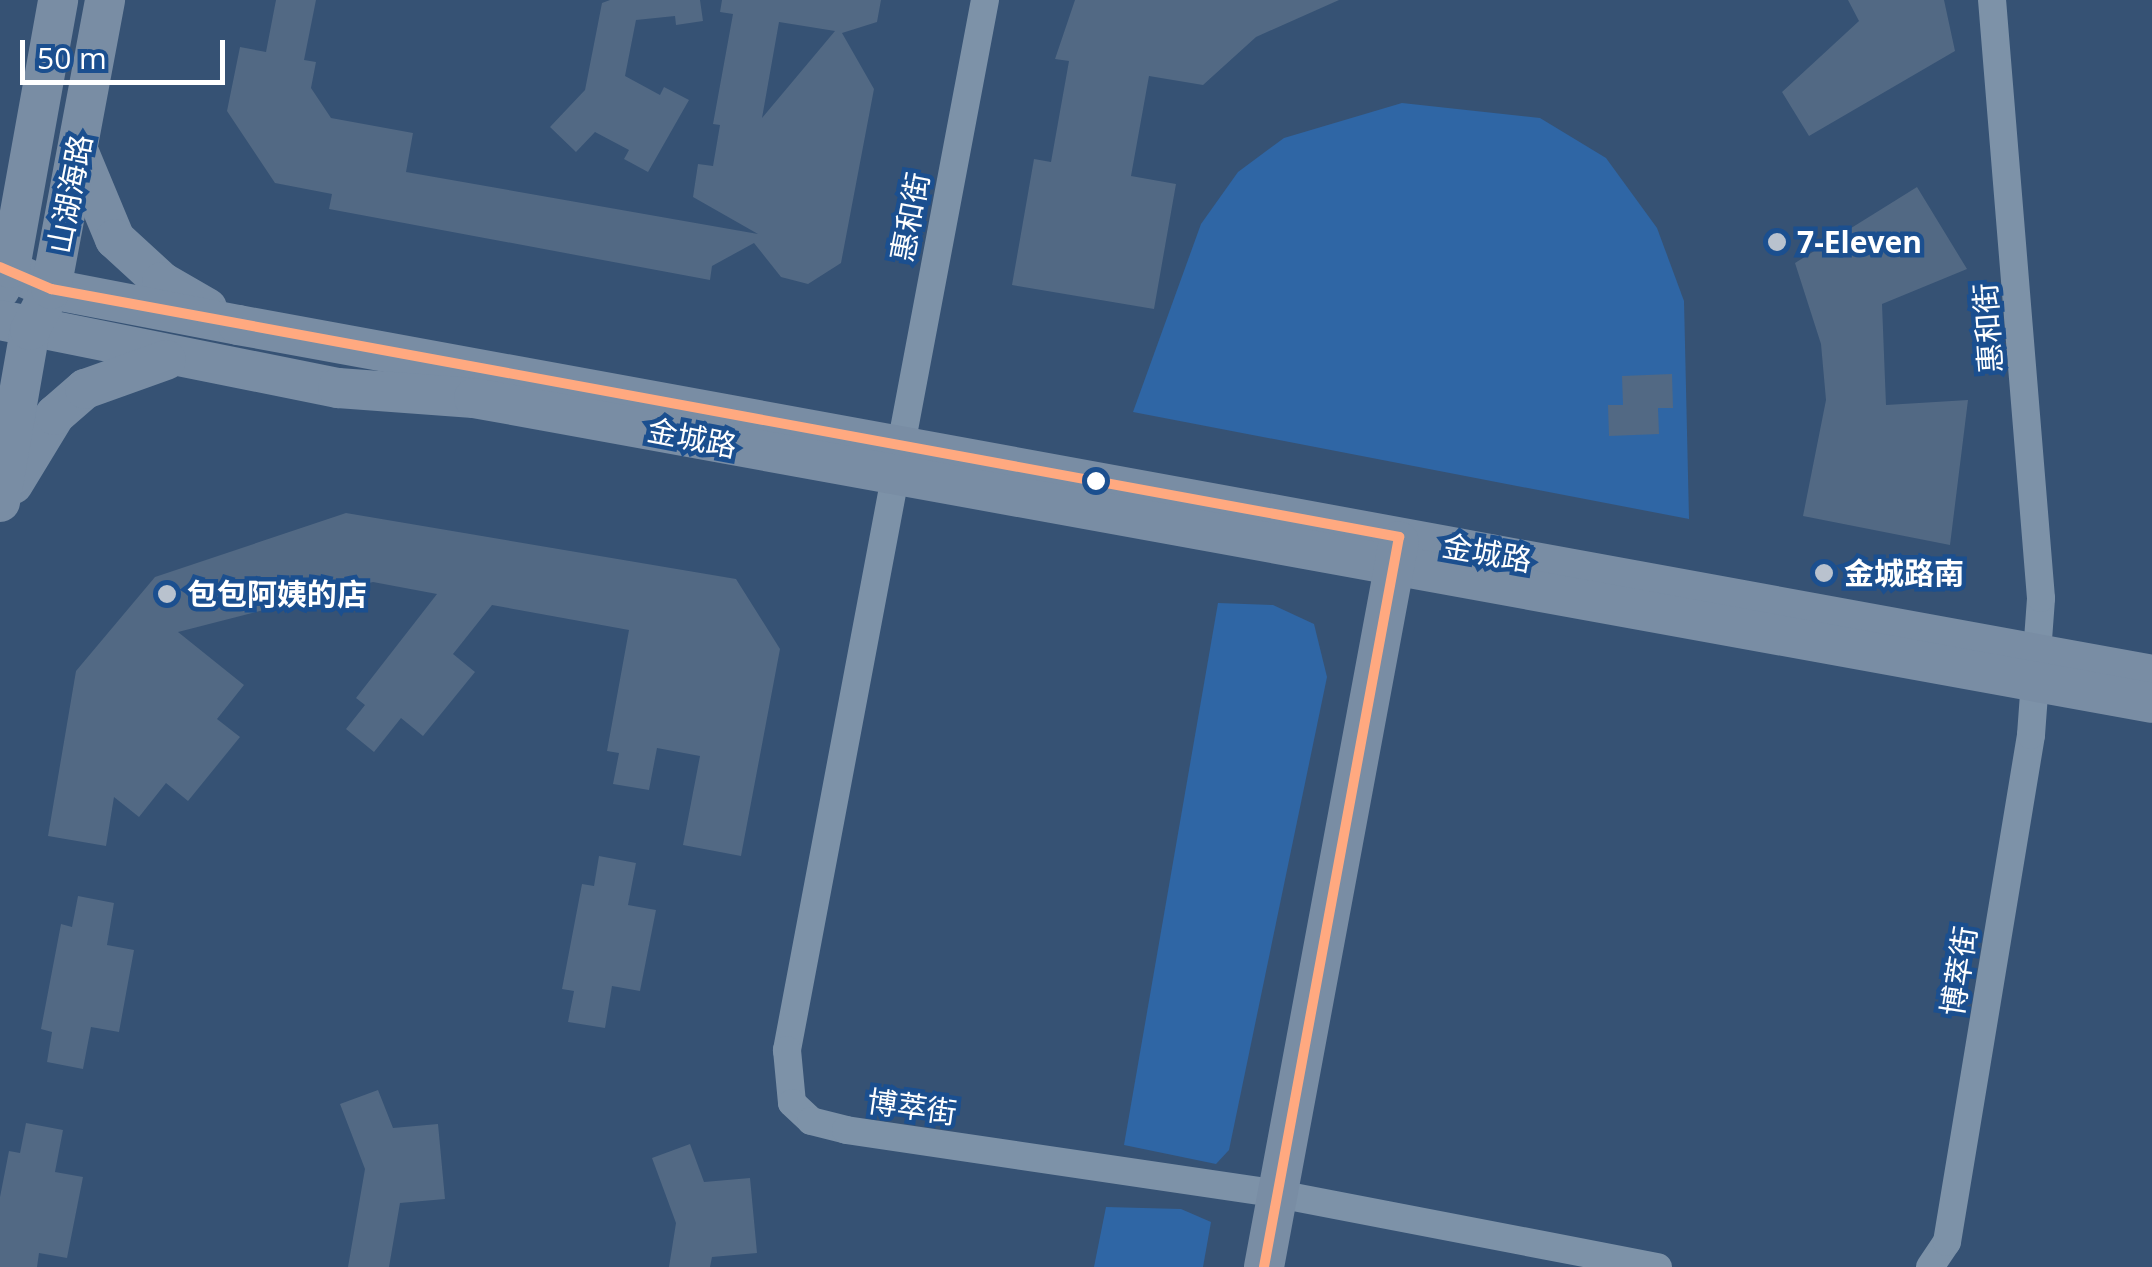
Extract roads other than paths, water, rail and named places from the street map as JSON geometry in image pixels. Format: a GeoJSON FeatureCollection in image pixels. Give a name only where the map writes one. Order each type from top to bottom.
{"type":"FeatureCollection","features":[{"type":"Feature","properties":{"kind":"street","name":"山湖海路"},"geometry":{"type":"LineString","coordinates":[[3,274],[58,0]]}},
{"type":"Feature","properties":{"kind":"street","name":"山湖海路"},"geometry":{"type":"LineString","coordinates":[[0,506],[15,325],[50,289],[105,0]]}},
{"type":"Feature","properties":{"kind":"street","name":"惠和街"},"geometry":{"type":"LineString","coordinates":[[897,461],[985,0]]}},
{"type":"Feature","properties":{"kind":"street","name":"惠和街"},"geometry":{"type":"LineString","coordinates":[[1992,0],[2041,598],[2036,667]]}},
{"type":"Feature","properties":{"kind":"street"},"geometry":{"type":"LineString","coordinates":[[0,161],[43,83]]}},
{"type":"Feature","properties":{"kind":"street"},"geometry":{"type":"LineString","coordinates":[[79,152],[115,239],[162,282],[238,325]]}},
{"type":"Feature","properties":{"kind":"street","name":"金城路"},"geometry":{"type":"LineString","coordinates":[[3,274],[50,289],[897,461],[2036,667],[2152,674]]}},
{"type":"Feature","properties":{"kind":"street","name":"金城路"},"geometry":{"type":"LineString","coordinates":[[15,325],[338,388],[474,398],[897,461]]}},
{"type":"Feature","properties":{"kind":"street"},"geometry":{"type":"LineString","coordinates":[[0,506],[55,415],[85,389],[122,370],[179,357]]}},
{"type":"Feature","properties":{"kind":"street","name":"博萃街"},"geometry":{"type":"LineString","coordinates":[[897,461],[787,1050],[792,1103],[811,1121],[846,1130],[1278,1194],[1658,1267]]}},
{"type":"Feature","properties":{"kind":"street"},"geometry":{"type":"LineString","coordinates":[[1264,1267],[1396,553]]}},
{"type":"Feature","properties":{"kind":"street","name":"金城路"},"geometry":{"type":"LineString","coordinates":[[2036,667],[2152,703]]}},
{"type":"Feature","properties":{"kind":"street","name":"博萃街"},"geometry":{"type":"LineString","coordinates":[[1930,1267],[1946,1242],[2036,667]]}},
{"type":"Feature","properties":{"kind":"place","name":"7-Eleven"},"geometry":{"type":"Point","coordinates":[1777,242]}},
{"type":"Feature","properties":{"kind":"place","name":"金城路南"},"geometry":{"type":"Point","coordinates":[1824,573]}},
{"type":"Feature","properties":{"kind":"place","name":"包包阿姨的店"},"geometry":{"type":"Point","coordinates":[167,594]}}]}
